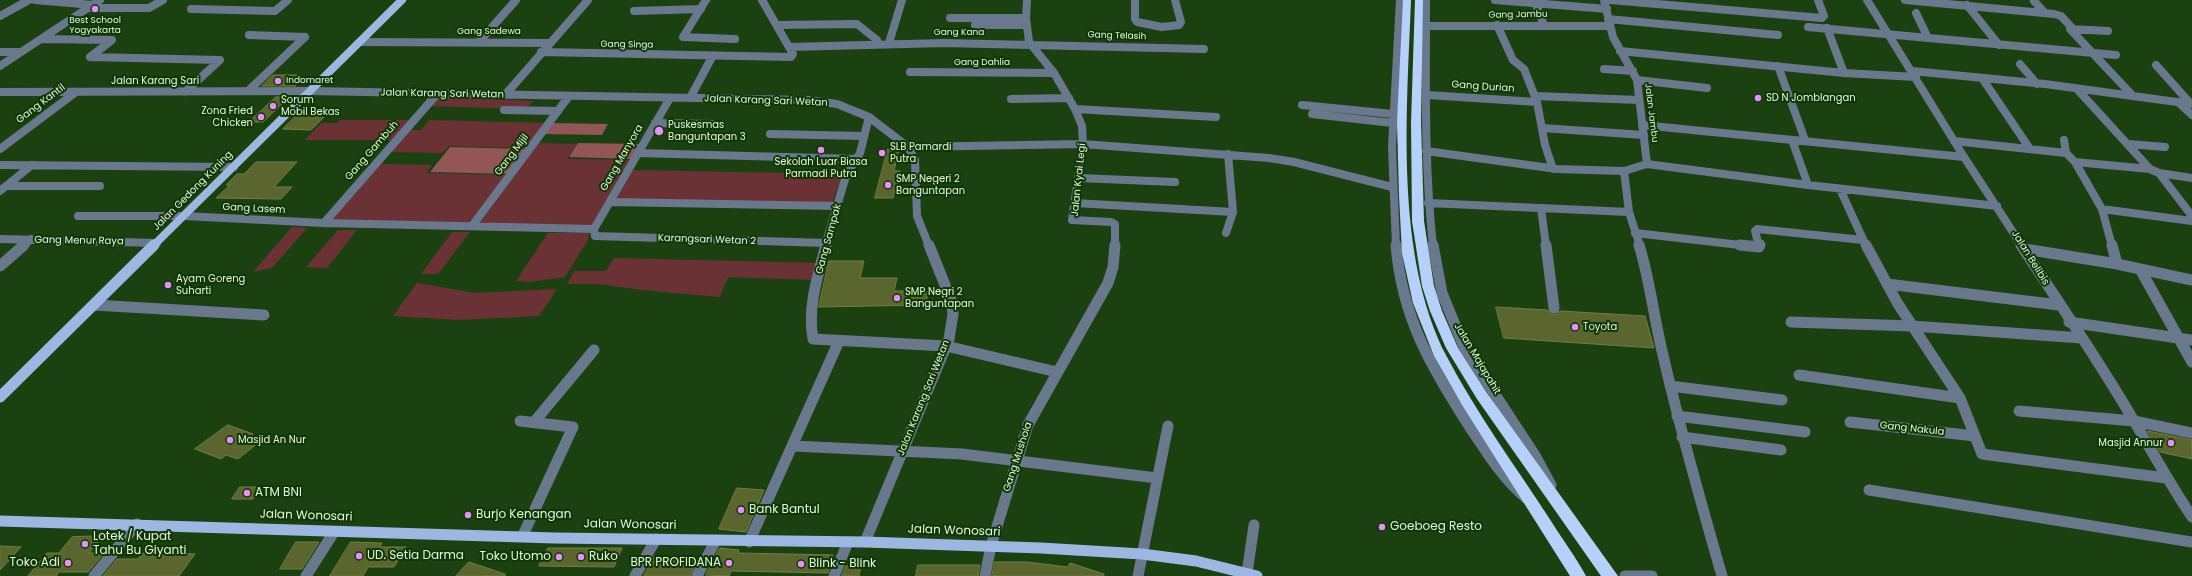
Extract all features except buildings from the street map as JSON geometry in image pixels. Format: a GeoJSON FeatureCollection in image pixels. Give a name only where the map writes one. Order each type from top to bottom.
{"type":"FeatureCollection","features":[{"type":"Feature","properties":{"kind":"highway"},"geometry":{"type":"LineString","coordinates":[[1407,0],[1402,38],[1396,119],[1408,253],[1419,304],[1440,356],[1467,402],[1578,576]]}},
{"type":"Feature","properties":{"kind":"highway","name":"Jalan Majapahit"},"geometry":{"type":"LineString","coordinates":[[1419,0],[1416,122],[1418,221],[1428,286],[1436,311],[1452,348],[1482,396],[1560,503],[1610,576]]}},
{"type":"Feature","properties":{"kind":"highway"},"geometry":{"type":"LineString","coordinates":[[1396,119],[1416,122]]}},
{"type":"Feature","properties":{"kind":"main road","name":"Jalan Gedong Kuning"},"geometry":{"type":"LineString","coordinates":[[0,397],[402,0]]}},
{"type":"Feature","properties":{"kind":"main road","name":"Jalan Wonosari"},"geometry":{"type":"LineString","coordinates":[[0,521],[137,524],[334,532],[522,535],[749,542],[865,542],[991,546],[1142,554],[1196,561],[1252,575]]}},
{"type":"Feature","properties":{"kind":"street"},"geometry":{"type":"LineString","coordinates":[[0,16],[29,0]]}},
{"type":"Feature","properties":{"kind":"street"},"geometry":{"type":"LineString","coordinates":[[35,0],[91,6],[149,8],[163,0]]}},
{"type":"Feature","properties":{"kind":"street"},"geometry":{"type":"LineString","coordinates":[[0,66],[100,0]]}},
{"type":"Feature","properties":{"kind":"street"},"geometry":{"type":"LineString","coordinates":[[191,10],[275,11],[288,0]]}},
{"type":"Feature","properties":{"kind":"street"},"geometry":{"type":"LineString","coordinates":[[479,42],[516,0]]}},
{"type":"Feature","properties":{"kind":"street"},"geometry":{"type":"LineString","coordinates":[[505,95],[588,0]]}},
{"type":"Feature","properties":{"kind":"street"},"geometry":{"type":"LineString","coordinates":[[706,0],[683,37],[735,39]]}},
{"type":"Feature","properties":{"kind":"street"},"geometry":{"type":"LineString","coordinates":[[762,0],[778,24],[789,48]]}},
{"type":"Feature","properties":{"kind":"street"},"geometry":{"type":"LineString","coordinates":[[889,43],[902,0]]}},
{"type":"Feature","properties":{"kind":"street","name":"Jalan Kyai Legi"},"geometry":{"type":"LineString","coordinates":[[1028,0],[1026,22],[1029,42],[1054,73],[1075,109],[1082,126],[1083,144],[1072,220],[1111,222],[1115,224],[1116,228],[1113,267],[1108,283],[1057,372]]}},
{"type":"Feature","properties":{"kind":"street"},"geometry":{"type":"LineString","coordinates":[[1135,0],[1135,19],[1137,22],[1162,27],[1179,25],[1181,22],[1175,0]]}},
{"type":"Feature","properties":{"kind":"street"},"geometry":{"type":"LineString","coordinates":[[1400,0],[1402,38]]}},
{"type":"Feature","properties":{"kind":"street"},"geometry":{"type":"LineString","coordinates":[[1426,0],[1426,151],[1428,203],[1434,257],[1442,293],[1458,336],[1504,410],[1536,457],[1560,503]]}},
{"type":"Feature","properties":{"kind":"street"},"geometry":{"type":"LineString","coordinates":[[1496,0],[1607,9]]}},
{"type":"Feature","properties":{"kind":"street","name":"Jalan Jambu"},"geometry":{"type":"LineString","coordinates":[[1604,0],[1609,23],[1620,51],[1637,80],[1647,164]]}},
{"type":"Feature","properties":{"kind":"street"},"geometry":{"type":"LineString","coordinates":[[1610,0],[1818,18],[1824,16],[1818,0]]}},
{"type":"Feature","properties":{"kind":"street","name":"Jalan Belibis"},"geometry":{"type":"LineString","coordinates":[[1867,0],[1964,157],[1998,206],[2069,322],[2082,338],[2134,421],[2166,478],[2192,517]]}},
{"type":"Feature","properties":{"kind":"street"},"geometry":{"type":"LineString","coordinates":[[1905,0],[2044,12],[2061,16],[2073,29],[2108,31]]}},
{"type":"Feature","properties":{"kind":"street"},"geometry":{"type":"LineString","coordinates":[[2034,1],[2044,12]]}},
{"type":"Feature","properties":{"kind":"street"},"geometry":{"type":"LineString","coordinates":[[1535,2],[1544,25]]}},
{"type":"Feature","properties":{"kind":"street"},"geometry":{"type":"LineString","coordinates":[[1967,6],[1999,44]]}},
{"type":"Feature","properties":{"kind":"street"},"geometry":{"type":"LineString","coordinates":[[634,11],[700,9]]}},
{"type":"Feature","properties":{"kind":"street"},"geometry":{"type":"LineString","coordinates":[[1916,13],[1928,38]]}},
{"type":"Feature","properties":{"kind":"street"},"geometry":{"type":"LineString","coordinates":[[950,18],[1026,22]]}},
{"type":"Feature","properties":{"kind":"street"},"geometry":{"type":"LineString","coordinates":[[975,25],[1026,22]]}},
{"type":"Feature","properties":{"kind":"street","name":"Gang Jambu"},"geometry":{"type":"LineString","coordinates":[[1427,26],[1609,23],[1778,35]]}},
{"type":"Feature","properties":{"kind":"street"},"geometry":{"type":"LineString","coordinates":[[778,24],[857,24],[877,40],[878,43]]}},
{"type":"Feature","properties":{"kind":"street"},"geometry":{"type":"LineString","coordinates":[[1497,25],[1513,60],[1524,69],[1536,99],[1552,168]]}},
{"type":"Feature","properties":{"kind":"street"},"geometry":{"type":"LineString","coordinates":[[1808,27],[2116,55]]}},
{"type":"Feature","properties":{"kind":"street"},"geometry":{"type":"LineString","coordinates":[[1827,28],[1844,74]]}},
{"type":"Feature","properties":{"kind":"street"},"geometry":{"type":"LineString","coordinates":[[2073,29],[2070,29],[2132,95]]}},
{"type":"Feature","properties":{"kind":"street"},"geometry":{"type":"LineString","coordinates":[[248,91],[305,37],[249,35]]}},
{"type":"Feature","properties":{"kind":"street"},"geometry":{"type":"LineString","coordinates":[[42,38],[112,40],[90,57],[215,58],[220,60],[185,92]]}},
{"type":"Feature","properties":{"kind":"street","name":"Gang Sadewa"},"geometry":{"type":"LineString","coordinates":[[361,42],[549,43]]}},
{"type":"Feature","properties":{"kind":"street","name":"Gang Kana"},"geometry":{"type":"LineString","coordinates":[[789,48],[878,43],[1029,42]]}},
{"type":"Feature","properties":{"kind":"street","name":"Gang Telasih"},"geometry":{"type":"LineString","coordinates":[[1029,42],[1204,49]]}},
{"type":"Feature","properties":{"kind":"street","name":"Gang Singa"},"geometry":{"type":"LineString","coordinates":[[541,52],[788,58],[793,54],[789,48]]}},
{"type":"Feature","properties":{"kind":"street"},"geometry":{"type":"LineString","coordinates":[[1620,51],[1778,66],[1844,74],[1914,74],[1982,78],[2132,95],[2191,104]]}},
{"type":"Feature","properties":{"kind":"street"},"geometry":{"type":"LineString","coordinates":[[0,52],[21,52]]}},
{"type":"Feature","properties":{"kind":"street"},"geometry":{"type":"LineString","coordinates":[[690,98],[712,57]]}},
{"type":"Feature","properties":{"kind":"street"},"geometry":{"type":"LineString","coordinates":[[2020,64],[2037,84]]}},
{"type":"Feature","properties":{"kind":"street"},"geometry":{"type":"LineString","coordinates":[[2156,65],[2191,104]]}},
{"type":"Feature","properties":{"kind":"street"},"geometry":{"type":"LineString","coordinates":[[1778,66],[1805,140]]}},
{"type":"Feature","properties":{"kind":"street"},"geometry":{"type":"LineString","coordinates":[[1604,69],[1633,71]]}},
{"type":"Feature","properties":{"kind":"street","name":"Gang Dahlia"},"geometry":{"type":"LineString","coordinates":[[910,72],[1054,73]]}},
{"type":"Feature","properties":{"kind":"street"},"geometry":{"type":"LineString","coordinates":[[1982,78],[2030,149]]}},
{"type":"Feature","properties":{"kind":"street"},"geometry":{"type":"LineString","coordinates":[[1637,80],[1707,88]]}},
{"type":"Feature","properties":{"kind":"street"},"geometry":{"type":"LineString","coordinates":[[2077,89],[2150,169]]}},
{"type":"Feature","properties":{"kind":"street","name":"Jalan Karang Sari"},"geometry":{"type":"LineString","coordinates":[[4,92],[310,91]]}},
{"type":"Feature","properties":{"kind":"street","name":"Jalan Karang Sari Wetan"},"geometry":{"type":"LineString","coordinates":[[310,91],[823,101],[847,107],[869,117],[908,146],[915,160],[917,216],[951,300],[953,314],[946,346],[865,542]]}},
{"type":"Feature","properties":{"kind":"street"},"geometry":{"type":"LineString","coordinates":[[0,98],[4,92]]}},
{"type":"Feature","properties":{"kind":"street","name":"Gang Kantil"},"geometry":{"type":"LineString","coordinates":[[2,146],[76,92]]}},
{"type":"Feature","properties":{"kind":"street","name":"Gang Gambuh"},"geometry":{"type":"LineString","coordinates":[[324,223],[437,94]]}},
{"type":"Feature","properties":{"kind":"street","name":"Gang Durian"},"geometry":{"type":"LineString","coordinates":[[1427,95],[1536,99],[1596,97],[1639,100]]}},
{"type":"Feature","properties":{"kind":"street","name":"Gang Mijil"},"geometry":{"type":"LineString","coordinates":[[472,226],[569,96]]}},
{"type":"Feature","properties":{"kind":"street","name":"Gang Manyora"},"geometry":{"type":"LineString","coordinates":[[594,229],[670,98]]}},
{"type":"Feature","properties":{"kind":"street"},"geometry":{"type":"LineString","coordinates":[[1012,99],[1069,98]]}},
{"type":"Feature","properties":{"kind":"street"},"geometry":{"type":"LineString","coordinates":[[2178,102],[2192,115]]}},
{"type":"Feature","properties":{"kind":"street"},"geometry":{"type":"LineString","coordinates":[[1302,104],[1396,119]]}},
{"type":"Feature","properties":{"kind":"street"},"geometry":{"type":"LineString","coordinates":[[1075,109],[1216,117]]}},
{"type":"Feature","properties":{"kind":"street"},"geometry":{"type":"LineString","coordinates":[[504,110],[558,111]]}},
{"type":"Feature","properties":{"kind":"street"},"geometry":{"type":"LineString","coordinates":[[1312,114],[1396,119]]}},
{"type":"Feature","properties":{"kind":"street","name":"Gang Sampak"},"geometry":{"type":"LineString","coordinates":[[869,117],[857,159],[848,170],[827,243],[811,312],[810,335],[812,340],[946,346],[1057,372]]}},
{"type":"Feature","properties":{"kind":"street"},"geometry":{"type":"LineString","coordinates":[[1396,119],[1392,187],[1401,285],[1408,309],[1423,348],[1461,413],[1503,477],[1511,487],[1530,502]]}},
{"type":"Feature","properties":{"kind":"street"},"geometry":{"type":"LineString","coordinates":[[655,123],[713,124]]}},
{"type":"Feature","properties":{"kind":"street"},"geometry":{"type":"LineString","coordinates":[[1642,125],[1964,157]]}},
{"type":"Feature","properties":{"kind":"street"},"geometry":{"type":"LineString","coordinates":[[1542,128],[1644,135]]}},
{"type":"Feature","properties":{"kind":"street"},"geometry":{"type":"LineString","coordinates":[[770,134],[864,136]]}},
{"type":"Feature","properties":{"kind":"street"},"geometry":{"type":"LineString","coordinates":[[1792,140],[1808,185]]}},
{"type":"Feature","properties":{"kind":"street"},"geometry":{"type":"LineString","coordinates":[[2064,140],[2066,153],[2075,162],[2102,209],[2117,264]]}},
{"type":"Feature","properties":{"kind":"street"},"geometry":{"type":"LineString","coordinates":[[1954,141],[2066,153]]}},
{"type":"Feature","properties":{"kind":"street"},"geometry":{"type":"LineString","coordinates":[[908,146],[1083,144],[1228,154],[1294,162],[1392,187]]}},
{"type":"Feature","properties":{"kind":"street"},"geometry":{"type":"LineString","coordinates":[[2128,144],[2166,147]]}},
{"type":"Feature","properties":{"kind":"street"},"geometry":{"type":"LineString","coordinates":[[1426,151],[1552,168],[1624,171],[1647,164],[1840,189],[1998,206]]}},
{"type":"Feature","properties":{"kind":"street"},"geometry":{"type":"LineString","coordinates":[[638,153],[857,159]]}},
{"type":"Feature","properties":{"kind":"street"},"geometry":{"type":"LineString","coordinates":[[1226,233],[1233,212],[1228,154]]}},
{"type":"Feature","properties":{"kind":"street"},"geometry":{"type":"LineString","coordinates":[[2075,162],[2150,169],[2159,173],[2192,178]]}},
{"type":"Feature","properties":{"kind":"street"},"geometry":{"type":"LineString","coordinates":[[0,165],[234,167]]}},
{"type":"Feature","properties":{"kind":"street"},"geometry":{"type":"LineString","coordinates":[[3,188],[32,165]]}},
{"type":"Feature","properties":{"kind":"street"},"geometry":{"type":"LineString","coordinates":[[1624,171],[1629,212],[1646,272],[1654,315],[1682,437],[1722,576]]}},
{"type":"Feature","properties":{"kind":"street"},"geometry":{"type":"LineString","coordinates":[[2159,173],[2192,216]]}},
{"type":"Feature","properties":{"kind":"street"},"geometry":{"type":"LineString","coordinates":[[1079,178],[1175,182]]}},
{"type":"Feature","properties":{"kind":"street"},"geometry":{"type":"LineString","coordinates":[[3,188],[100,186]]}},
{"type":"Feature","properties":{"kind":"street"},"geometry":{"type":"LineString","coordinates":[[1840,189],[1863,240],[1886,284],[1960,398],[1982,454],[2166,478]]}},
{"type":"Feature","properties":{"kind":"street"},"geometry":{"type":"LineString","coordinates":[[610,202],[838,206]]}},
{"type":"Feature","properties":{"kind":"street"},"geometry":{"type":"LineString","coordinates":[[1075,203],[1233,212]]}},
{"type":"Feature","properties":{"kind":"street"},"geometry":{"type":"LineString","coordinates":[[1428,203],[1629,212]]}},
{"type":"Feature","properties":{"kind":"street"},"geometry":{"type":"LineString","coordinates":[[1541,208],[1554,308]]}},
{"type":"Feature","properties":{"kind":"street"},"geometry":{"type":"LineString","coordinates":[[2102,209],[2192,221]]}},
{"type":"Feature","properties":{"kind":"street","name":"Gang Lasem"},"geometry":{"type":"LineString","coordinates":[[78,216],[184,216],[324,223],[594,229]]}},
{"type":"Feature","properties":{"kind":"street","name":"Karangsari Wetan 2"},"geometry":{"type":"LineString","coordinates":[[594,229],[594,236],[827,243]]}},
{"type":"Feature","properties":{"kind":"street"},"geometry":{"type":"LineString","coordinates":[[1635,233],[1759,247],[1760,244],[1755,231],[1757,229],[1863,240]]}},
{"type":"Feature","properties":{"kind":"street","name":"Gang Menur Raya"},"geometry":{"type":"LineString","coordinates":[[0,239],[157,243]]}},
{"type":"Feature","properties":{"kind":"street"},"geometry":{"type":"LineString","coordinates":[[0,266],[31,239]]}},
{"type":"Feature","properties":{"kind":"street"},"geometry":{"type":"LineString","coordinates":[[2025,250],[2117,264],[2192,280]]}},
{"type":"Feature","properties":{"kind":"street"},"geometry":{"type":"LineString","coordinates":[[2140,269],[2192,362]]}},
{"type":"Feature","properties":{"kind":"street"},"geometry":{"type":"LineString","coordinates":[[1886,284],[2059,306]]}},
{"type":"Feature","properties":{"kind":"street"},"geometry":{"type":"LineString","coordinates":[[94,305],[264,315]]}},
{"type":"Feature","properties":{"kind":"street"},"geometry":{"type":"LineString","coordinates":[[1791,322],[1912,326],[2082,338]]}},
{"type":"Feature","properties":{"kind":"street"},"geometry":{"type":"LineString","coordinates":[[2069,322],[2192,340]]}},
{"type":"Feature","properties":{"kind":"street"},"geometry":{"type":"LineString","coordinates":[[749,542],[839,341]]}},
{"type":"Feature","properties":{"kind":"street"},"geometry":{"type":"LineString","coordinates":[[535,421],[594,350]]}},
{"type":"Feature","properties":{"kind":"street","name":"Gang Mushola"},"geometry":{"type":"LineString","coordinates":[[985,576],[991,546],[1030,419],[1057,372]]}},
{"type":"Feature","properties":{"kind":"street"},"geometry":{"type":"LineString","coordinates":[[1799,375],[1960,398]]}},
{"type":"Feature","properties":{"kind":"street"},"geometry":{"type":"LineString","coordinates":[[1670,386],[1782,400]]}},
{"type":"Feature","properties":{"kind":"street"},"geometry":{"type":"LineString","coordinates":[[2019,411],[2134,421],[2192,433]]}},
{"type":"Feature","properties":{"kind":"street"},"geometry":{"type":"LineString","coordinates":[[1677,416],[1805,432]]}},
{"type":"Feature","properties":{"kind":"street"},"geometry":{"type":"LineString","coordinates":[[520,421],[535,421],[573,427],[522,535]]}},
{"type":"Feature","properties":{"kind":"street","name":"Gang Nakula"},"geometry":{"type":"LineString","coordinates":[[1850,422],[1975,436]]}},
{"type":"Feature","properties":{"kind":"street"},"geometry":{"type":"LineString","coordinates":[[1138,576],[1168,426]]}},
{"type":"Feature","properties":{"kind":"street"},"geometry":{"type":"LineString","coordinates":[[1682,437],[1781,450]]}},
{"type":"Feature","properties":{"kind":"street"},"geometry":{"type":"LineString","coordinates":[[793,446],[962,454],[1157,478]]}},
{"type":"Feature","properties":{"kind":"street"},"geometry":{"type":"LineString","coordinates":[[1869,490],[2192,542]]}},
{"type":"Feature","properties":{"kind":"street"},"geometry":{"type":"LineString","coordinates":[[94,576],[137,524]]}},
{"type":"Feature","properties":{"kind":"street"},"geometry":{"type":"LineString","coordinates":[[1252,575],[1254,525]]}},
{"type":"Feature","properties":{"kind":"street"},"geometry":{"type":"LineString","coordinates":[[306,576],[334,532]]}},
{"type":"Feature","properties":{"kind":"street"},"geometry":{"type":"LineString","coordinates":[[635,576],[656,539]]}},
{"type":"Feature","properties":{"kind":"street"},"geometry":{"type":"LineString","coordinates":[[697,576],[716,540]]}},
{"type":"Feature","properties":{"kind":"street"},"geometry":{"type":"LineString","coordinates":[[834,576],[848,542]]}},
{"type":"Feature","properties":{"kind":"street"},"geometry":{"type":"LineString","coordinates":[[1625,576],[1652,576]]}},
{"type":"Feature","properties":{"kind":"shaded area"},"geometry":{"type":"Polygon","coordinates":[[[438,97],[533,101],[526,109],[430,106],[438,97]]]}},
{"type":"Feature","properties":{"kind":"shaded area"},"geometry":{"type":"Polygon","coordinates":[[[340,120],[409,120],[391,140],[305,140],[321,123],[337,123],[340,120]]]}},
{"type":"Feature","properties":{"kind":"shaded area"},"geometry":{"type":"Polygon","coordinates":[[[429,120],[547,123],[529,148],[449,146],[442,153],[389,152],[409,130],[421,130],[429,120]]]}},
{"type":"Feature","properties":{"kind":"shaded area"},"geometry":{"type":"Polygon","coordinates":[[[551,123],[608,124],[602,135],[543,134],[551,123]]]}},
{"type":"Feature","properties":{"kind":"shaded area"},"geometry":{"type":"Polygon","coordinates":[[[538,143],[577,144],[567,159],[631,160],[591,227],[479,224],[538,143]]]}},
{"type":"Feature","properties":{"kind":"shaded area"},"geometry":{"type":"Polygon","coordinates":[[[578,143],[641,144],[633,159],[569,157],[578,143]]]}},
{"type":"Feature","properties":{"kind":"shaded area"},"geometry":{"type":"Polygon","coordinates":[[[450,147],[527,149],[509,174],[430,172],[450,147]]]}},
{"type":"Feature","properties":{"kind":"shaded area"},"geometry":{"type":"Polygon","coordinates":[[[378,164],[432,165],[426,173],[508,175],[471,225],[328,221],[378,164]]]}},
{"type":"Feature","properties":{"kind":"shaded area"},"geometry":{"type":"Polygon","coordinates":[[[631,170],[843,174],[831,206],[612,201],[631,170]]]}},
{"type":"Feature","properties":{"kind":"shaded area"},"geometry":{"type":"Polygon","coordinates":[[[292,227],[307,228],[272,268],[253,272],[292,227]]]}},
{"type":"Feature","properties":{"kind":"shaded area"},"geometry":{"type":"Polygon","coordinates":[[[338,230],[357,230],[327,268],[306,267],[338,230]]]}},
{"type":"Feature","properties":{"kind":"shaded area"},"geometry":{"type":"Polygon","coordinates":[[[452,232],[470,232],[438,274],[421,274],[452,232]]]}},
{"type":"Feature","properties":{"kind":"shaded area"},"geometry":{"type":"Polygon","coordinates":[[[548,233],[589,233],[588,240],[565,277],[530,282],[516,281],[548,233]]]}},
{"type":"Feature","properties":{"kind":"shaded area"},"geometry":{"type":"Polygon","coordinates":[[[614,258],[820,263],[816,280],[728,277],[720,297],[641,290],[599,284],[567,284],[574,271],[606,271],[614,258]]]}},
{"type":"Feature","properties":{"kind":"shaded area"},"geometry":{"type":"Polygon","coordinates":[[[417,283],[475,293],[557,289],[539,316],[458,320],[393,316],[417,283]]]}},
{"type":"Feature","properties":{"kind":"place","name":"Best School Yogyakarta"},"geometry":{"type":"Point","coordinates":[95,9]}},
{"type":"Feature","properties":{"kind":"place","name":"Indomaret"},"geometry":{"type":"Point","coordinates":[278,81]}},
{"type":"Feature","properties":{"kind":"place","name":"SD N Jomblangan"},"geometry":{"type":"Point","coordinates":[1758,98]}},
{"type":"Feature","properties":{"kind":"place","name":"Sorum Mobil Bekas"},"geometry":{"type":"Point","coordinates":[273,106]}},
{"type":"Feature","properties":{"kind":"place","name":"Zona Fried Chicken"},"geometry":{"type":"Point","coordinates":[261,117]}},
{"type":"Feature","properties":{"kind":"place","name":"Puskesmas Banguntapan 3"},"geometry":{"type":"Point","coordinates":[659,131]}},
{"type":"Feature","properties":{"kind":"place","name":"Sekolah Luar Biasa Parmadi Putra"},"geometry":{"type":"Point","coordinates":[821,150]}},
{"type":"Feature","properties":{"kind":"place","name":"SLB Pamardi Putra"},"geometry":{"type":"Point","coordinates":[882,153]}},
{"type":"Feature","properties":{"kind":"place","name":"SMP Negeri 2 Banguntapan"},"geometry":{"type":"Point","coordinates":[888,185]}},
{"type":"Feature","properties":{"kind":"place","name":"Ayam Goreng Suharti"},"geometry":{"type":"Point","coordinates":[168,285]}},
{"type":"Feature","properties":{"kind":"place","name":"SMP Negri 2 Banguntapan"},"geometry":{"type":"Point","coordinates":[897,298]}},
{"type":"Feature","properties":{"kind":"place","name":"Toyota"},"geometry":{"type":"Point","coordinates":[1575,327]}},
{"type":"Feature","properties":{"kind":"place","name":"Masjid An Nur"},"geometry":{"type":"Point","coordinates":[230,440]}},
{"type":"Feature","properties":{"kind":"place","name":"Masjid Annur"},"geometry":{"type":"Point","coordinates":[2171,443]}},
{"type":"Feature","properties":{"kind":"place","name":"ATM BNI"},"geometry":{"type":"Point","coordinates":[247,493]}},
{"type":"Feature","properties":{"kind":"place","name":"Bank Bantul"},"geometry":{"type":"Point","coordinates":[741,510]}},
{"type":"Feature","properties":{"kind":"place","name":"Burjo Kenangan"},"geometry":{"type":"Point","coordinates":[468,515]}},
{"type":"Feature","properties":{"kind":"place","name":"Goeboeg Resto"},"geometry":{"type":"Point","coordinates":[1382,527]}},
{"type":"Feature","properties":{"kind":"place","name":"Lotek / Kupat Tahu Bu Giyanti"},"geometry":{"type":"Point","coordinates":[85,544]}},
{"type":"Feature","properties":{"kind":"place","name":"UD. Setia Darma"},"geometry":{"type":"Point","coordinates":[359,556]}},
{"type":"Feature","properties":{"kind":"place","name":"Toko Utomo"},"geometry":{"type":"Point","coordinates":[559,557]}},
{"type":"Feature","properties":{"kind":"place","name":"Ruko"},"geometry":{"type":"Point","coordinates":[581,557]}},
{"type":"Feature","properties":{"kind":"place","name":"Toko Adi"},"geometry":{"type":"Point","coordinates":[68,563]}},
{"type":"Feature","properties":{"kind":"place","name":"BPR PROFIDANA"},"geometry":{"type":"Point","coordinates":[729,563]}},
{"type":"Feature","properties":{"kind":"place","name":"Blink - Blink"},"geometry":{"type":"Point","coordinates":[801,564]}}]}
